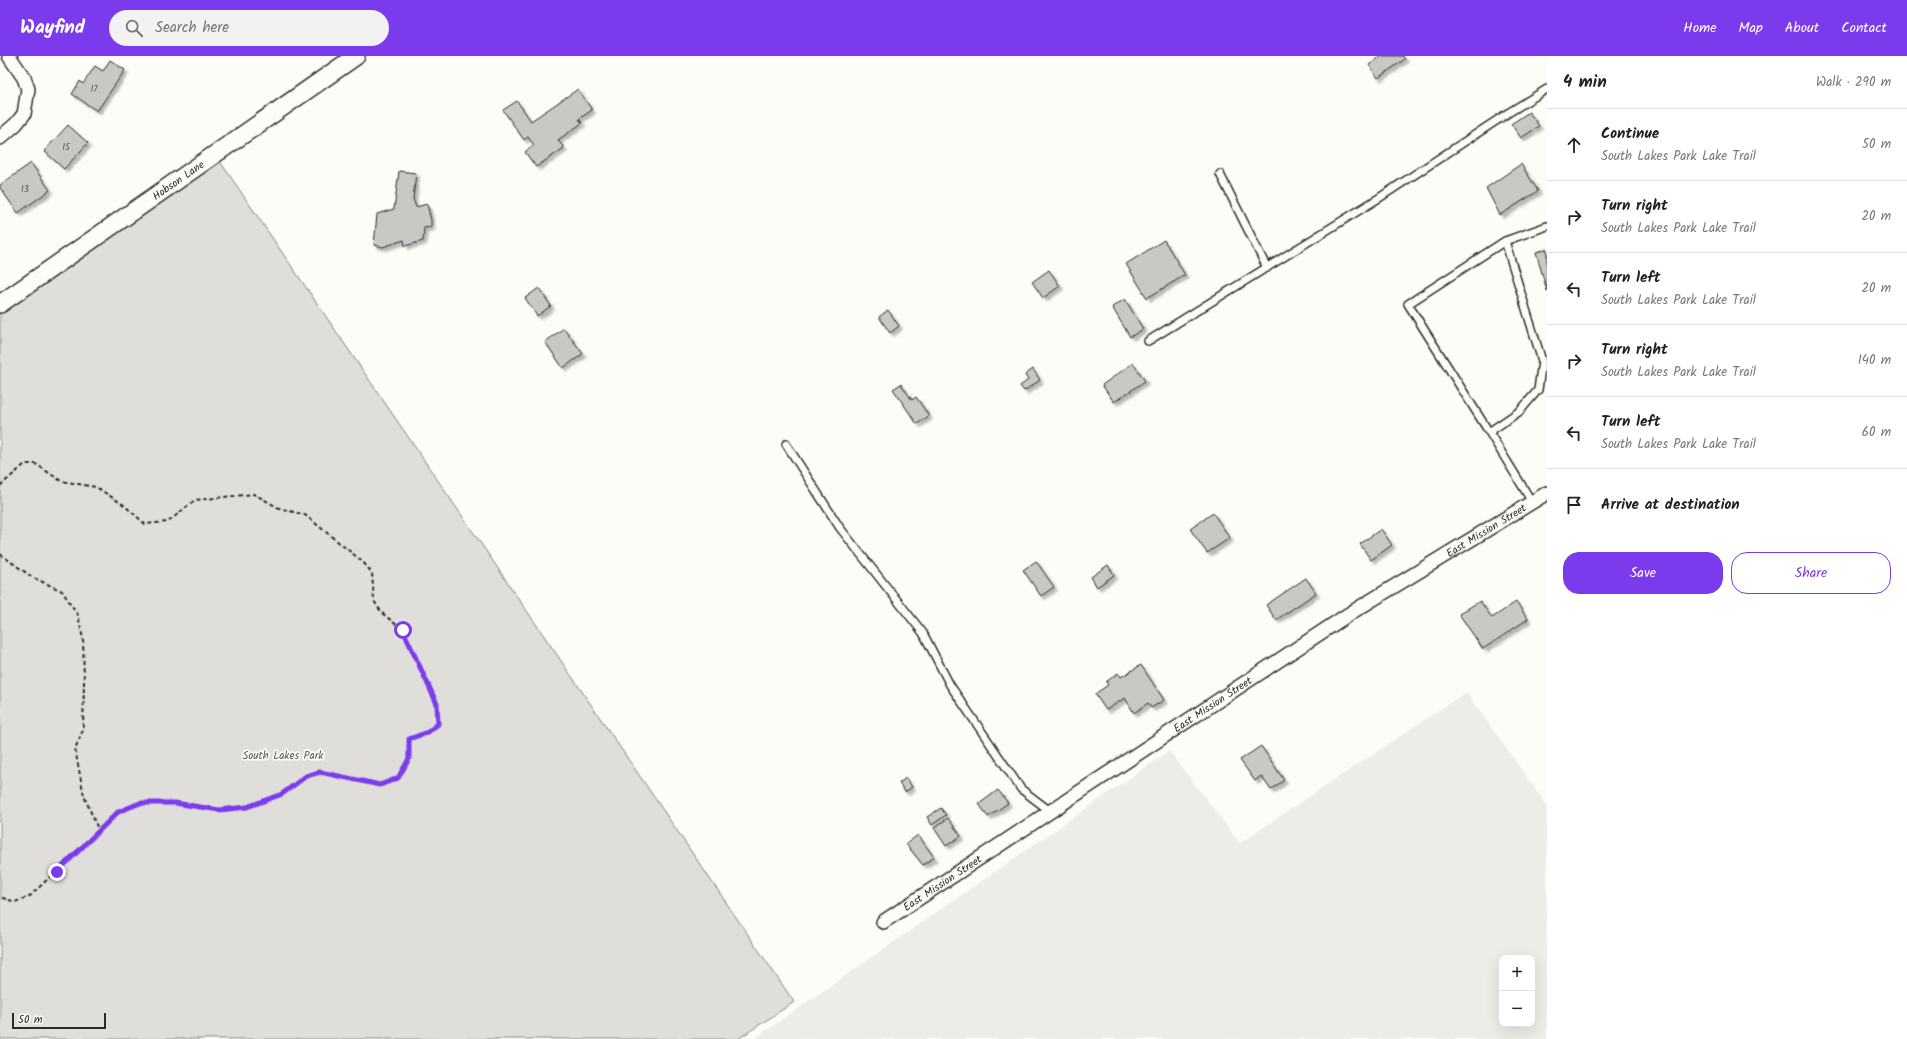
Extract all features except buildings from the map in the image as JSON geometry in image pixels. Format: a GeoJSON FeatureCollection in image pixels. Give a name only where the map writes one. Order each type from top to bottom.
{"type":"FeatureCollection","features":[{"type":"Feature","properties":{"kind":"street"},"geometry":{"type":"LineString","coordinates":[[0,138],[16,124],[24,114],[28,89],[24,78],[9,56]]}},
{"type":"Feature","properties":{"kind":"street","name":"Hobson Lane"},"geometry":{"type":"LineString","coordinates":[[0,304],[356,56]]}},
{"type":"Feature","properties":{"kind":"street","name":"East Mission Street"},"geometry":{"type":"LineString","coordinates":[[883,922],[1349,614],[1547,493]]}},
{"type":"Feature","properties":{"kind":"lane"},"geometry":{"type":"LineString","coordinates":[[1148,341],[1379,198],[1547,89]]}},
{"type":"Feature","properties":{"kind":"lane"},"geometry":{"type":"LineString","coordinates":[[1220,174],[1267,268]]}},
{"type":"Feature","properties":{"kind":"lane"},"geometry":{"type":"LineString","coordinates":[[1532,502],[1490,432],[1408,304],[1505,241],[1547,226]]}},
{"type":"Feature","properties":{"kind":"lane"},"geometry":{"type":"LineString","coordinates":[[1490,432],[1520,411],[1538,390],[1542,362],[1505,241]]}},
{"type":"Feature","properties":{"kind":"lane"},"geometry":{"type":"LineString","coordinates":[[786,444],[840,528],[923,633],[950,685],[1021,789],[1050,811]]}},
{"type":"Feature","properties":{"kind":"path"},"geometry":{"type":"LineString","coordinates":[[0,486],[25,464],[36,464],[61,481],[96,487],[124,505],[145,524],[168,522],[195,500],[254,494],[279,508],[305,515],[363,562],[372,573],[374,601],[382,613],[403,630],[437,704],[438,724],[428,732],[409,739],[409,759],[398,778],[380,785],[320,772],[306,776],[282,794],[247,807],[219,810],[175,803],[140,803],[118,812],[98,829],[30,896],[15,902],[0,897]]}},
{"type":"Feature","properties":{"kind":"path"},"geometry":{"type":"LineString","coordinates":[[0,554],[32,577],[62,591],[78,614],[83,639],[83,730],[75,749],[84,796],[98,829]]}},
{"type":"Feature","properties":{"kind":"shaded area"},"geometry":{"type":"Polygon","coordinates":[[[1466,692],[1547,806],[1547,1039],[754,1039],[1169,751],[1240,843],[1466,692]]]}},
{"type":"Feature","properties":{"kind":"green space","name":"South Lakes Park"},"geometry":{"type":"Polygon","coordinates":[[[219,160],[794,1002],[738,1039],[0,1039],[0,312],[219,160]]]}},
{"type":"Feature","properties":{"kind":"route"},"geometry":{"type":"LineString","coordinates":[[57,872],[98,829],[118,812],[140,803],[175,803],[219,810],[247,807],[282,794],[306,776],[320,772],[380,785],[398,778],[409,759],[409,739],[428,732],[438,724],[437,704],[403,630]]}}]}
